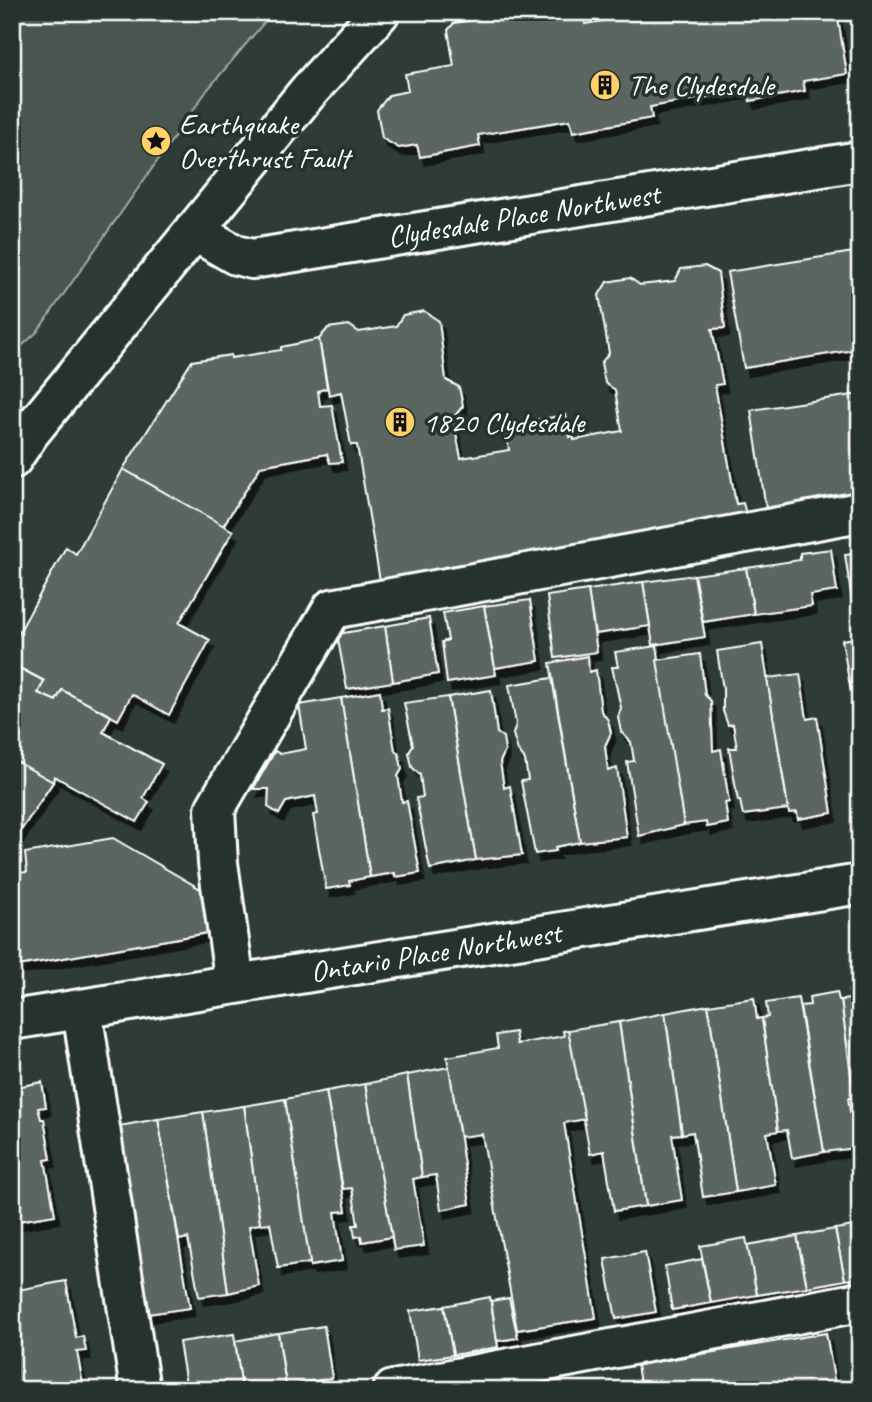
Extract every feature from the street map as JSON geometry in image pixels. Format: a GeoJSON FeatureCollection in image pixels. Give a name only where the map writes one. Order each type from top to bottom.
{"type":"FeatureCollection","features":[{"type":"Feature","properties":{"kind":"street"},"geometry":{"type":"LineString","coordinates":[[18,444],[323,74],[380,12]]}},
{"type":"Feature","properties":{"kind":"street","name":"Clydesdale Place Northwest"},"geometry":{"type":"LineString","coordinates":[[194,231],[236,255],[252,259],[860,162]]}},
{"type":"Feature","properties":{"kind":"street"},"geometry":{"type":"LineString","coordinates":[[235,984],[218,863],[215,809],[332,609],[380,598],[860,512]]}},
{"type":"Feature","properties":{"kind":"street","name":"Ontario Place Northwest"},"geometry":{"type":"LineString","coordinates":[[12,1020],[860,884]]}},
{"type":"Feature","properties":{"kind":"street"},"geometry":{"type":"LineString","coordinates":[[82,1010],[140,1390]]}},
{"type":"Feature","properties":{"kind":"street"},"geometry":{"type":"LineString","coordinates":[[393,1390],[860,1302]]}},
{"type":"Feature","properties":{"kind":"shaded area"},"geometry":{"type":"Polygon","coordinates":[[[12,12],[273,12],[208,89],[37,332],[12,355],[12,12]]]}},
{"type":"Feature","properties":{"kind":"building","name":"The Clydesdale"},"geometry":{"type":"Polygon","coordinates":[[[481,12],[583,12],[585,24],[649,12],[837,12],[847,74],[803,81],[805,91],[750,101],[748,90],[650,107],[652,118],[573,132],[570,120],[478,135],[480,146],[420,157],[417,145],[399,148],[382,138],[377,110],[389,95],[408,91],[405,74],[454,66],[448,30],[454,23],[479,19],[478,13],[481,12]]]}},
{"type":"Feature","properties":{"kind":"building"},"geometry":{"type":"Polygon","coordinates":[[[860,251],[860,349],[744,368],[727,272],[860,251]]]}},
{"type":"Feature","properties":{"kind":"building","name":"1820 Clydesdale"},"geometry":{"type":"Polygon","coordinates":[[[705,266],[718,273],[725,328],[712,329],[723,384],[715,385],[736,504],[743,503],[746,514],[380,581],[357,445],[351,445],[341,392],[329,395],[319,339],[328,328],[349,325],[359,332],[396,326],[403,315],[424,311],[439,321],[446,380],[459,387],[463,406],[453,418],[461,458],[509,450],[505,425],[566,415],[570,437],[574,436],[574,440],[622,431],[615,390],[605,383],[601,363],[609,353],[599,295],[607,282],[630,278],[640,285],[675,281],[681,269],[705,266]]]}},
{"type":"Feature","properties":{"kind":"building"},"geometry":{"type":"Polygon","coordinates":[[[319,339],[327,388],[318,391],[320,406],[332,405],[342,462],[330,463],[327,454],[261,466],[223,526],[123,469],[192,361],[281,350],[281,347],[319,339]]]}},
{"type":"Feature","properties":{"kind":"building"},"geometry":{"type":"Polygon","coordinates":[[[860,394],[860,494],[766,509],[751,410],[860,394]]]}},
{"type":"Feature","properties":{"kind":"building"},"geometry":{"type":"Polygon","coordinates":[[[123,469],[233,531],[179,623],[210,640],[169,715],[132,694],[118,720],[62,690],[56,701],[38,693],[44,681],[12,664],[12,645],[66,547],[76,554],[123,469]]]}},
{"type":"Feature","properties":{"kind":"building"},"geometry":{"type":"Polygon","coordinates":[[[831,549],[837,591],[810,595],[812,606],[754,614],[746,568],[800,560],[800,553],[831,549]]]}},
{"type":"Feature","properties":{"kind":"building"},"geometry":{"type":"Polygon","coordinates":[[[860,553],[860,599],[852,601],[845,555],[860,553]]]}},
{"type":"Feature","properties":{"kind":"building"},"geometry":{"type":"Polygon","coordinates":[[[746,568],[754,614],[703,622],[694,575],[746,568]]]}},
{"type":"Feature","properties":{"kind":"building"},"geometry":{"type":"Polygon","coordinates":[[[694,575],[705,637],[653,645],[643,582],[694,575]]]}},
{"type":"Feature","properties":{"kind":"building"},"geometry":{"type":"Polygon","coordinates":[[[643,582],[650,626],[595,634],[588,590],[643,582]]]}},
{"type":"Feature","properties":{"kind":"building"},"geometry":{"type":"Polygon","coordinates":[[[588,590],[597,652],[555,658],[547,596],[588,590]]]}},
{"type":"Feature","properties":{"kind":"building"},"geometry":{"type":"Polygon","coordinates":[[[530,600],[539,661],[495,668],[484,606],[530,600]]]}},
{"type":"Feature","properties":{"kind":"building"},"geometry":{"type":"Polygon","coordinates":[[[484,606],[496,675],[447,683],[442,642],[448,640],[443,613],[484,606]]]}},
{"type":"Feature","properties":{"kind":"building"},"geometry":{"type":"Polygon","coordinates":[[[429,618],[438,674],[393,682],[385,626],[429,618]]]}},
{"type":"Feature","properties":{"kind":"building"},"geometry":{"type":"Polygon","coordinates":[[[385,626],[393,682],[347,689],[337,634],[385,626]]]}},
{"type":"Feature","properties":{"kind":"building"},"geometry":{"type":"Polygon","coordinates":[[[860,637],[860,745],[842,640],[860,637]]]}},
{"type":"Feature","properties":{"kind":"building"},"geometry":{"type":"Polygon","coordinates":[[[762,644],[788,809],[743,815],[729,748],[737,748],[733,724],[728,725],[723,711],[723,689],[717,651],[762,644]]]}},
{"type":"Feature","properties":{"kind":"building"},"geometry":{"type":"Polygon","coordinates":[[[657,646],[684,825],[639,836],[627,762],[634,761],[631,742],[621,732],[618,717],[621,708],[612,667],[618,667],[615,652],[657,646]]]}},
{"type":"Feature","properties":{"kind":"building"},"geometry":{"type":"Polygon","coordinates":[[[700,654],[705,695],[711,701],[713,751],[721,749],[729,802],[725,803],[728,823],[707,827],[706,822],[684,825],[657,660],[700,654]]]}},
{"type":"Feature","properties":{"kind":"building"},"geometry":{"type":"Polygon","coordinates":[[[588,656],[589,672],[596,670],[601,711],[608,720],[611,733],[605,746],[608,771],[617,768],[627,837],[580,842],[550,663],[588,656]]]}},
{"type":"Feature","properties":{"kind":"building"},"geometry":{"type":"Polygon","coordinates":[[[12,664],[44,681],[38,693],[56,701],[62,690],[111,716],[103,732],[162,764],[143,798],[149,802],[137,822],[54,776],[53,782],[12,759],[12,664]]]}},
{"type":"Feature","properties":{"kind":"building"},"geometry":{"type":"Polygon","coordinates":[[[800,674],[807,719],[817,717],[832,813],[798,819],[797,812],[789,813],[767,678],[800,674]]]}},
{"type":"Feature","properties":{"kind":"building"},"geometry":{"type":"Polygon","coordinates":[[[552,678],[580,842],[555,847],[556,851],[535,854],[521,781],[528,780],[525,760],[518,751],[513,734],[516,724],[509,685],[552,678]]]}},
{"type":"Feature","properties":{"kind":"building"},"geometry":{"type":"Polygon","coordinates":[[[491,690],[497,733],[503,737],[505,751],[500,762],[504,788],[510,786],[522,855],[476,860],[448,697],[491,690]]]}},
{"type":"Feature","properties":{"kind":"building"},"geometry":{"type":"Polygon","coordinates":[[[380,691],[382,709],[388,708],[395,751],[399,754],[402,769],[398,776],[402,802],[407,801],[420,873],[395,877],[395,873],[370,877],[341,698],[380,691]]]}},
{"type":"Feature","properties":{"kind":"building"},"geometry":{"type":"Polygon","coordinates":[[[448,697],[476,860],[430,869],[416,798],[423,797],[420,775],[412,767],[409,753],[413,745],[404,703],[448,697]]]}},
{"type":"Feature","properties":{"kind":"building"},"geometry":{"type":"Polygon","coordinates":[[[341,698],[370,877],[349,881],[350,885],[326,889],[313,815],[318,814],[315,796],[286,802],[279,814],[268,807],[269,789],[253,789],[275,751],[280,754],[306,749],[299,705],[341,698]]]}},
{"type":"Feature","properties":{"kind":"building"},"geometry":{"type":"Polygon","coordinates":[[[12,759],[53,782],[12,844],[12,759]]]}},
{"type":"Feature","properties":{"kind":"building"},"geometry":{"type":"Polygon","coordinates":[[[113,838],[209,894],[219,931],[12,967],[12,874],[27,872],[25,853],[113,838]]]}},
{"type":"Feature","properties":{"kind":"building"},"geometry":{"type":"Polygon","coordinates":[[[860,988],[860,1097],[854,1098],[841,1000],[851,999],[849,990],[860,988]]]}},
{"type":"Feature","properties":{"kind":"building"},"geometry":{"type":"Polygon","coordinates":[[[837,992],[841,1000],[854,1098],[848,1098],[856,1148],[824,1152],[800,1006],[810,1005],[809,997],[837,992]]]}},
{"type":"Feature","properties":{"kind":"building"},"geometry":{"type":"Polygon","coordinates":[[[754,998],[757,1019],[762,1018],[778,1131],[767,1133],[776,1185],[736,1192],[708,1005],[754,998]]]}},
{"type":"Feature","properties":{"kind":"building"},"geometry":{"type":"Polygon","coordinates":[[[798,998],[824,1152],[792,1158],[787,1130],[778,1131],[762,1018],[768,1017],[766,1003],[798,998]]]}},
{"type":"Feature","properties":{"kind":"building"},"geometry":{"type":"Polygon","coordinates":[[[708,1005],[736,1192],[703,1197],[693,1132],[682,1134],[665,1013],[708,1005]]]}},
{"type":"Feature","properties":{"kind":"building"},"geometry":{"type":"Polygon","coordinates":[[[665,1013],[682,1134],[672,1135],[682,1200],[646,1206],[619,1022],[665,1013]]]}},
{"type":"Feature","properties":{"kind":"building"},"geometry":{"type":"Polygon","coordinates":[[[619,1022],[646,1206],[614,1211],[604,1151],[590,1154],[568,1030],[619,1022]]]}},
{"type":"Feature","properties":{"kind":"building"},"geometry":{"type":"Polygon","coordinates":[[[568,1030],[585,1119],[564,1123],[596,1318],[517,1330],[482,1134],[460,1137],[447,1057],[498,1048],[496,1035],[515,1032],[517,1044],[564,1036],[563,1031],[568,1030]]]}},
{"type":"Feature","properties":{"kind":"building"},"geometry":{"type":"Polygon","coordinates":[[[449,1067],[470,1204],[441,1210],[436,1175],[422,1177],[407,1075],[449,1067]]]}},
{"type":"Feature","properties":{"kind":"building"},"geometry":{"type":"Polygon","coordinates":[[[407,1075],[422,1177],[413,1179],[424,1246],[394,1250],[365,1084],[407,1075]]]}},
{"type":"Feature","properties":{"kind":"building"},"geometry":{"type":"Polygon","coordinates":[[[42,1082],[46,1107],[38,1108],[41,1119],[44,1119],[51,1159],[45,1160],[55,1215],[12,1222],[12,1088],[42,1082]]]}},
{"type":"Feature","properties":{"kind":"building"},"geometry":{"type":"Polygon","coordinates":[[[365,1084],[392,1237],[362,1242],[361,1236],[355,1237],[353,1225],[358,1225],[352,1188],[343,1189],[326,1091],[365,1084]]]}},
{"type":"Feature","properties":{"kind":"building"},"geometry":{"type":"Polygon","coordinates":[[[326,1091],[346,1211],[335,1212],[342,1261],[310,1266],[285,1099],[326,1091]]]}},
{"type":"Feature","properties":{"kind":"building"},"geometry":{"type":"Polygon","coordinates":[[[285,1099],[310,1263],[278,1268],[270,1223],[260,1224],[244,1106],[285,1099]]]}},
{"type":"Feature","properties":{"kind":"building"},"geometry":{"type":"Polygon","coordinates":[[[244,1106],[260,1224],[249,1226],[259,1286],[228,1293],[203,1112],[244,1106]]]}},
{"type":"Feature","properties":{"kind":"building"},"geometry":{"type":"Polygon","coordinates":[[[203,1112],[228,1293],[199,1297],[188,1238],[179,1240],[158,1119],[203,1112]]]}},
{"type":"Feature","properties":{"kind":"building"},"geometry":{"type":"Polygon","coordinates":[[[158,1119],[190,1308],[148,1314],[108,1128],[158,1119]]]}},
{"type":"Feature","properties":{"kind":"building"},"geometry":{"type":"Polygon","coordinates":[[[860,1225],[860,1278],[845,1280],[835,1229],[860,1225]]]}},
{"type":"Feature","properties":{"kind":"building"},"geometry":{"type":"Polygon","coordinates":[[[835,1229],[845,1280],[807,1287],[797,1236],[835,1229]]]}},
{"type":"Feature","properties":{"kind":"building"},"geometry":{"type":"Polygon","coordinates":[[[797,1236],[807,1287],[757,1295],[747,1245],[797,1236]]]}},
{"type":"Feature","properties":{"kind":"building"},"geometry":{"type":"Polygon","coordinates":[[[746,1238],[757,1295],[711,1303],[700,1246],[746,1238]]]}},
{"type":"Feature","properties":{"kind":"building"},"geometry":{"type":"Polygon","coordinates":[[[645,1252],[656,1312],[616,1319],[605,1259],[645,1252]]]}},
{"type":"Feature","properties":{"kind":"building"},"geometry":{"type":"Polygon","coordinates":[[[702,1259],[711,1303],[672,1310],[665,1266],[702,1259]]]}},
{"type":"Feature","properties":{"kind":"building"},"geometry":{"type":"Polygon","coordinates":[[[66,1281],[76,1338],[83,1336],[86,1351],[77,1352],[84,1390],[12,1390],[12,1291],[66,1281]]]}},
{"type":"Feature","properties":{"kind":"building"},"geometry":{"type":"Polygon","coordinates":[[[490,1297],[498,1347],[453,1355],[444,1306],[490,1297]]]}},
{"type":"Feature","properties":{"kind":"building"},"geometry":{"type":"Polygon","coordinates":[[[509,1298],[518,1338],[497,1341],[491,1301],[509,1298]]]}},
{"type":"Feature","properties":{"kind":"building"},"geometry":{"type":"Polygon","coordinates":[[[444,1306],[453,1355],[418,1360],[410,1311],[444,1306]]]}},
{"type":"Feature","properties":{"kind":"building"},"geometry":{"type":"Polygon","coordinates":[[[324,1326],[332,1378],[286,1386],[278,1333],[324,1326]]]}},
{"type":"Feature","properties":{"kind":"building"},"geometry":{"type":"Polygon","coordinates":[[[278,1333],[286,1386],[242,1390],[235,1341],[278,1333]]]}},
{"type":"Feature","properties":{"kind":"building"},"geometry":{"type":"Polygon","coordinates":[[[826,1333],[836,1390],[641,1390],[637,1365],[826,1333]]]}},
{"type":"Feature","properties":{"kind":"building"},"geometry":{"type":"Polygon","coordinates":[[[234,1334],[242,1390],[187,1390],[179,1342],[234,1334]]]}},
{"type":"Feature","properties":{"kind":"place","name":"The Clydesdale"},"geometry":{"type":"Point","coordinates":[605,85]}},
{"type":"Feature","properties":{"kind":"place","name":"Earthquake Overthrust Fault"},"geometry":{"type":"Point","coordinates":[156,141]}},
{"type":"Feature","properties":{"kind":"place","name":"1820 Clydesdale"},"geometry":{"type":"Point","coordinates":[400,422]}}]}
